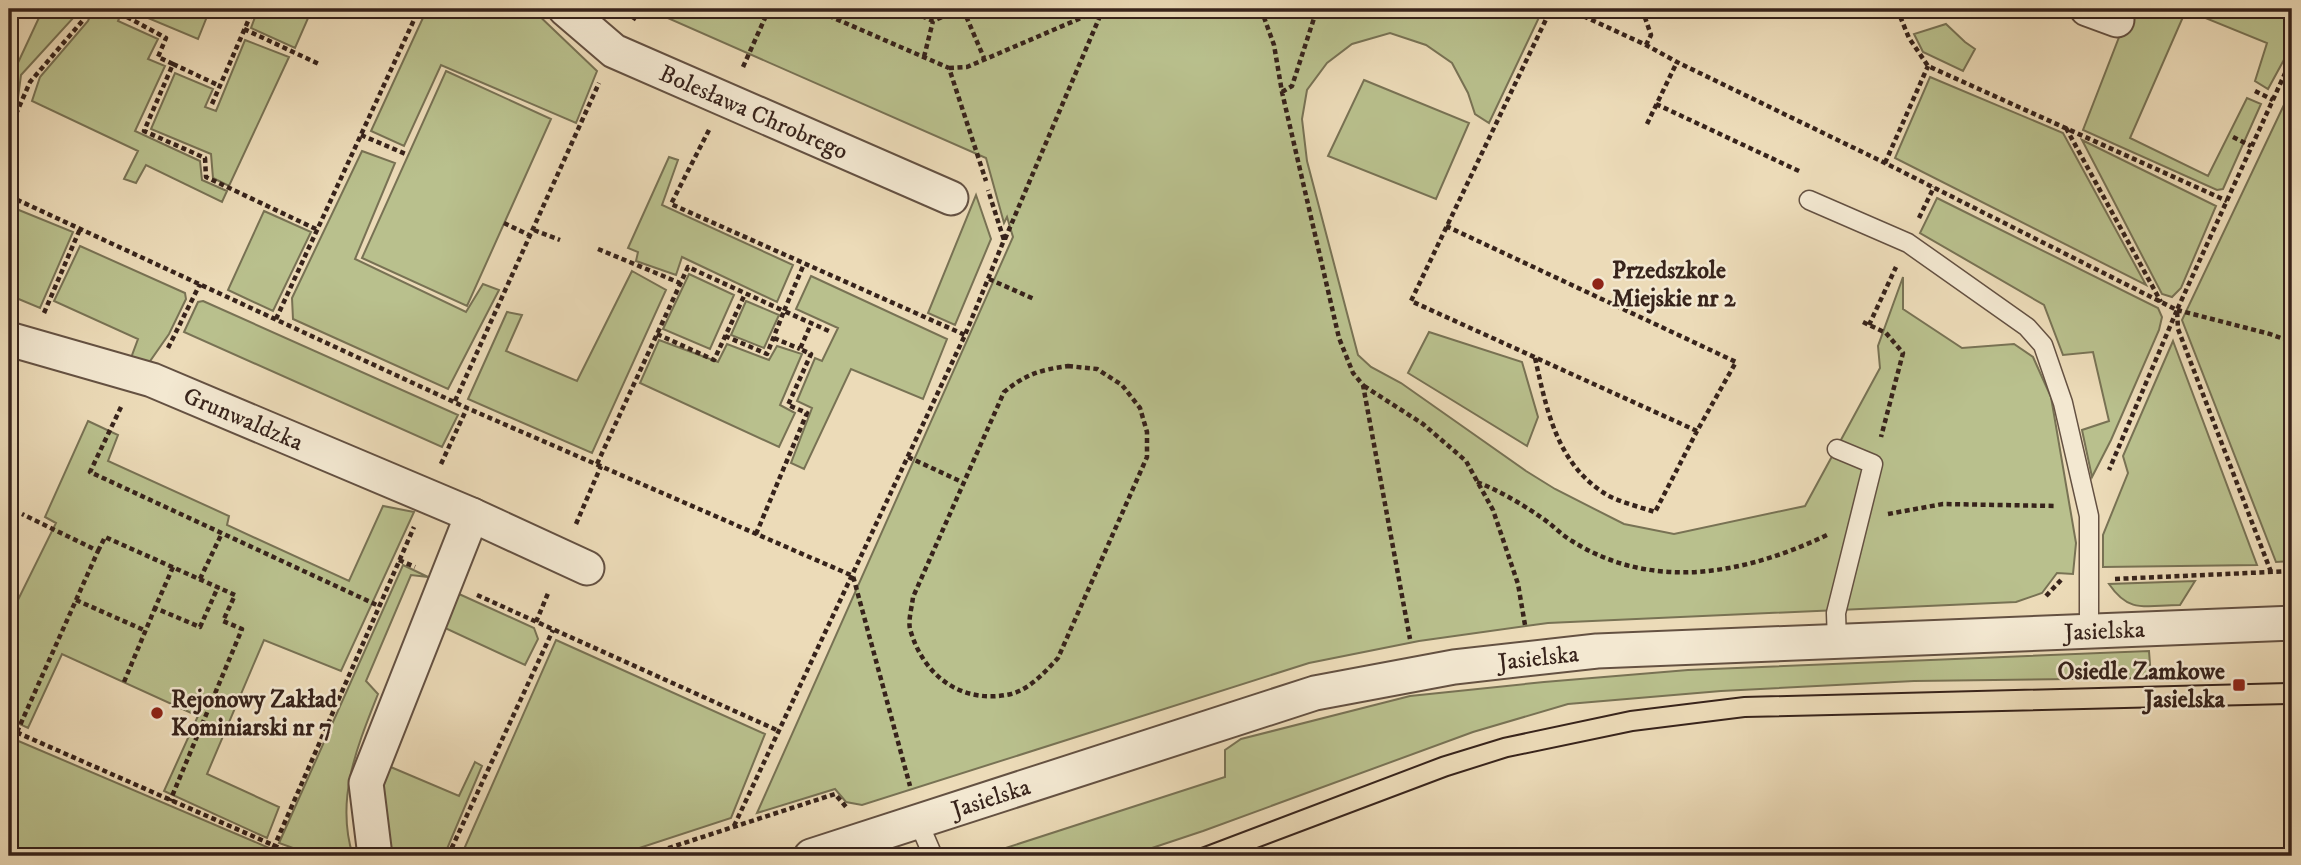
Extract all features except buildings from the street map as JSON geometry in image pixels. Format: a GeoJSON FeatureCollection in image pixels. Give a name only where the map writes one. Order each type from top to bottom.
{"type":"FeatureCollection","features":[{"type":"Feature","properties":{"kind":"street","name":"Bolesława Chrobrego"},"geometry":{"type":"LineString","coordinates":[[565,9],[614,51],[951,198]]}},
{"type":"Feature","properties":{"kind":"street","name":"Grunwaldzka"},"geometry":{"type":"LineString","coordinates":[[20,343],[152,380],[428,495],[587,568]]}},
{"type":"Feature","properties":{"kind":"street"},"geometry":{"type":"LineString","coordinates":[[375,856],[366,783],[472,515]]}},
{"type":"Feature","properties":{"kind":"street","name":"Jasielska"},"geometry":{"type":"LineString","coordinates":[[811,856],[916,809],[1315,693],[1454,667],[1597,651],[2292,623]]}},
{"type":"Feature","properties":{"kind":"lane"},"geometry":{"type":"LineString","coordinates":[[1809,200],[1908,243],[2028,327],[2043,345],[2063,403],[2089,516],[2089,631]]}},
{"type":"Feature","properties":{"kind":"lane"},"geometry":{"type":"LineString","coordinates":[[1837,449],[1873,464],[1836,613],[1837,642]]}},
{"type":"Feature","properties":{"kind":"lane"},"geometry":{"type":"LineString","coordinates":[[916,809],[933,856]]}},
{"type":"Feature","properties":{"kind":"path"},"geometry":{"type":"LineString","coordinates":[[9,130],[30,82],[84,19],[87,9]]}},
{"type":"Feature","properties":{"kind":"path"},"geometry":{"type":"LineString","coordinates":[[131,9],[127,17],[166,38],[158,57],[220,86]]}},
{"type":"Feature","properties":{"kind":"path"},"geometry":{"type":"LineString","coordinates":[[212,104],[252,12],[244,9]]}},
{"type":"Feature","properties":{"kind":"path"},"geometry":{"type":"LineString","coordinates":[[276,319],[419,9]]}},
{"type":"Feature","properties":{"kind":"path"},"geometry":{"type":"LineString","coordinates":[[455,401],[614,51],[640,9]]}},
{"type":"Feature","properties":{"kind":"path"},"geometry":{"type":"LineString","coordinates":[[769,9],[728,102],[706,134],[671,204],[965,335]]}},
{"type":"Feature","properties":{"kind":"path"},"geometry":{"type":"LineString","coordinates":[[813,9],[949,68],[967,67],[1103,9]]}},
{"type":"Feature","properties":{"kind":"path"},"geometry":{"type":"LineString","coordinates":[[908,9],[933,21],[962,9],[984,58]]}},
{"type":"Feature","properties":{"kind":"path"},"geometry":{"type":"LineString","coordinates":[[734,827],[965,335],[1103,9]]}},
{"type":"Feature","properties":{"kind":"path"},"geometry":{"type":"LineString","coordinates":[[1261,9],[1274,45],[1282,92],[1339,338],[1353,373],[1363,385],[1423,424],[1466,461],[1493,510],[1518,584],[1526,632]]}},
{"type":"Feature","properties":{"kind":"path"},"geometry":{"type":"LineString","coordinates":[[1282,92],[1292,86],[1317,9]]}},
{"type":"Feature","properties":{"kind":"path"},"geometry":{"type":"LineString","coordinates":[[1551,9],[1411,300],[1697,431]]}},
{"type":"Feature","properties":{"kind":"path"},"geometry":{"type":"LineString","coordinates":[[1568,9],[1934,187],[2176,310],[2292,342]]}},
{"type":"Feature","properties":{"kind":"path"},"geometry":{"type":"LineString","coordinates":[[1642,9],[1651,35],[1646,45]]}},
{"type":"Feature","properties":{"kind":"path"},"geometry":{"type":"LineString","coordinates":[[1897,9],[1909,38],[1928,66],[2227,201]]}},
{"type":"Feature","properties":{"kind":"path"},"geometry":{"type":"LineString","coordinates":[[924,57],[933,21]]}},
{"type":"Feature","properties":{"kind":"path"},"geometry":{"type":"LineString","coordinates":[[244,29],[321,65]]}},
{"type":"Feature","properties":{"kind":"path"},"geometry":{"type":"LineString","coordinates":[[2089,516],[2176,310],[2292,58]]}},
{"type":"Feature","properties":{"kind":"path"},"geometry":{"type":"LineString","coordinates":[[1647,124],[1677,62]]}},
{"type":"Feature","properties":{"kind":"path"},"geometry":{"type":"LineString","coordinates":[[173,64],[144,131],[205,158],[206,177],[318,230]]}},
{"type":"Feature","properties":{"kind":"path"},"geometry":{"type":"LineString","coordinates":[[1885,163],[1928,66]]}},
{"type":"Feature","properties":{"kind":"path"},"geometry":{"type":"LineString","coordinates":[[949,68],[1004,240]]}},
{"type":"Feature","properties":{"kind":"path"},"geometry":{"type":"LineString","coordinates":[[2255,91],[2273,100]]}},
{"type":"Feature","properties":{"kind":"path"},"geometry":{"type":"LineString","coordinates":[[1656,104],[1802,173]]}},
{"type":"Feature","properties":{"kind":"path"},"geometry":{"type":"LineString","coordinates":[[2066,128],[2161,302]]}},
{"type":"Feature","properties":{"kind":"path"},"geometry":{"type":"LineString","coordinates":[[361,135],[408,155]]}},
{"type":"Feature","properties":{"kind":"path"},"geometry":{"type":"LineString","coordinates":[[2233,137],[2251,146]]}},
{"type":"Feature","properties":{"kind":"path"},"geometry":{"type":"LineString","coordinates":[[1873,464],[1903,354],[1886,333],[1866,323],[1934,187]]}},
{"type":"Feature","properties":{"kind":"path"},"geometry":{"type":"LineString","coordinates":[[9,196],[467,408],[853,576]]}},
{"type":"Feature","properties":{"kind":"path"},"geometry":{"type":"LineString","coordinates":[[504,223],[531,236]]}},
{"type":"Feature","properties":{"kind":"path"},"geometry":{"type":"LineString","coordinates":[[1446,226],[1736,362],[1655,512],[1609,496],[1573,468],[1549,419],[1535,357]]}},
{"type":"Feature","properties":{"kind":"path"},"geometry":{"type":"LineString","coordinates":[[20,343],[80,229]]}},
{"type":"Feature","properties":{"kind":"path"},"geometry":{"type":"LineString","coordinates":[[534,230],[560,240]]}},
{"type":"Feature","properties":{"kind":"path"},"geometry":{"type":"LineString","coordinates":[[598,250],[680,283]]}},
{"type":"Feature","properties":{"kind":"path"},"geometry":{"type":"LineString","coordinates":[[725,336],[767,354],[804,264]]}},
{"type":"Feature","properties":{"kind":"path"},"geometry":{"type":"LineString","coordinates":[[587,499],[599,465],[688,267],[831,332]]}},
{"type":"Feature","properties":{"kind":"path"},"geometry":{"type":"LineString","coordinates":[[989,279],[1034,299]]}},
{"type":"Feature","properties":{"kind":"path"},"geometry":{"type":"LineString","coordinates":[[200,284],[152,380],[129,391],[90,472],[379,606]]}},
{"type":"Feature","properties":{"kind":"path"},"geometry":{"type":"LineString","coordinates":[[657,334],[714,360],[745,293]]}},
{"type":"Feature","properties":{"kind":"path"},"geometry":{"type":"LineString","coordinates":[[2176,310],[2178,329],[2271,572]]}},
{"type":"Feature","properties":{"kind":"path"},"geometry":{"type":"LineString","coordinates":[[800,349],[811,324]]}},
{"type":"Feature","properties":{"kind":"path"},"geometry":{"type":"LineString","coordinates":[[756,534],[807,414],[788,405],[811,354],[774,338]]}},
{"type":"Feature","properties":{"kind":"path"},"geometry":{"type":"LineString","coordinates":[[1068,366],[1097,369],[1122,385],[1140,408],[1147,432],[1147,457],[1058,659],[1038,680],[1013,694],[986,696],[959,692],[934,674],[920,653],[909,626],[913,597],[962,482],[1004,392],[1021,378],[1042,369],[1068,366]]}},
{"type":"Feature","properties":{"kind":"path"},"geometry":{"type":"LineString","coordinates":[[1363,385],[1412,647]]}},
{"type":"Feature","properties":{"kind":"path"},"geometry":{"type":"LineString","coordinates":[[270,856],[467,408]]}},
{"type":"Feature","properties":{"kind":"path"},"geometry":{"type":"LineString","coordinates":[[908,457],[962,482]]}},
{"type":"Feature","properties":{"kind":"path"},"geometry":{"type":"LineString","coordinates":[[1477,482],[1497,489],[1572,541],[1618,564],[1658,573],[1727,570],[1778,557],[1840,529],[1885,515],[1942,504],[2057,506],[2085,496]]}},
{"type":"Feature","properties":{"kind":"path"},"geometry":{"type":"LineString","coordinates":[[22,514],[98,551]]}},
{"type":"Feature","properties":{"kind":"path"},"geometry":{"type":"LineString","coordinates":[[200,579],[222,533]]}},
{"type":"Feature","properties":{"kind":"path"},"geometry":{"type":"LineString","coordinates":[[17,732],[105,537],[218,587],[235,595],[223,621],[242,629],[170,801]]}},
{"type":"Feature","properties":{"kind":"path"},"geometry":{"type":"LineString","coordinates":[[399,560],[779,731]]}},
{"type":"Feature","properties":{"kind":"path"},"geometry":{"type":"LineString","coordinates":[[124,682],[173,567]]}},
{"type":"Feature","properties":{"kind":"path"},"geometry":{"type":"LineString","coordinates":[[853,576],[916,809]]}},
{"type":"Feature","properties":{"kind":"path"},"geometry":{"type":"LineString","coordinates":[[155,608],[200,627],[218,587]]}},
{"type":"Feature","properties":{"kind":"path"},"geometry":{"type":"LineString","coordinates":[[76,600],[146,631]]}},
{"type":"Feature","properties":{"kind":"path"},"geometry":{"type":"LineString","coordinates":[[448,856],[553,630]]}},
{"type":"Feature","properties":{"kind":"path"},"geometry":{"type":"LineString","coordinates":[[9,729],[298,856]]}},
{"type":"Feature","properties":{"kind":"green space"},"geometry":{"type":"Polygon","coordinates":[[[43,9],[79,9],[21,75],[18,98],[9,93],[9,82],[43,9]]]}},
{"type":"Feature","properties":{"kind":"green space"},"geometry":{"type":"Polygon","coordinates":[[[93,9],[123,9],[118,21],[158,39],[148,59],[165,66],[135,131],[200,161],[202,180],[227,191],[222,202],[146,165],[136,183],[124,179],[138,151],[32,101],[40,77],[88,21],[93,9]]]}},
{"type":"Feature","properties":{"kind":"green space"},"geometry":{"type":"Polygon","coordinates":[[[138,9],[210,9],[198,39],[136,13],[138,9]]]}},
{"type":"Feature","properties":{"kind":"green space"},"geometry":{"type":"Polygon","coordinates":[[[258,9],[312,9],[295,48],[251,28],[258,9]]]}},
{"type":"Feature","properties":{"kind":"green space"},"geometry":{"type":"Polygon","coordinates":[[[427,9],[532,9],[597,71],[576,123],[441,65],[404,146],[371,131],[427,9]]]}},
{"type":"Feature","properties":{"kind":"green space"},"geometry":{"type":"Polygon","coordinates":[[[655,9],[1543,9],[1489,123],[1475,114],[1468,93],[1452,63],[1426,45],[1390,33],[1352,44],[1327,63],[1307,90],[1302,119],[1307,161],[1358,355],[1371,367],[1401,383],[1555,489],[1624,524],[1674,534],[1805,506],[1880,368],[1878,346],[1903,277],[1903,309],[1962,348],[2014,344],[2033,357],[2051,397],[2076,543],[2073,574],[2057,573],[2042,593],[2016,602],[1548,623],[1419,641],[1309,663],[862,805],[846,802],[835,789],[757,813],[1013,237],[1007,217],[1004,223],[986,158],[654,12],[655,9]]]}},
{"type":"Feature","properties":{"kind":"green space"},"geometry":{"type":"Polygon","coordinates":[[[2130,9],[2283,9],[2292,13],[2292,45],[2268,89],[2255,81],[2267,43],[2186,10],[2130,138],[2208,176],[2247,98],[2261,104],[2223,189],[2217,190],[2083,130],[2130,9]]]}},
{"type":"Feature","properties":{"kind":"green space"},"geometry":{"type":"Polygon","coordinates":[[[1946,24],[1975,49],[1963,71],[1923,52],[1914,34],[1946,24]]]}},
{"type":"Feature","properties":{"kind":"green space"},"geometry":{"type":"Polygon","coordinates":[[[245,40],[289,57],[229,186],[213,178],[211,154],[151,129],[175,73],[213,89],[205,107],[216,111],[245,40]]]}},
{"type":"Feature","properties":{"kind":"green space"},"geometry":{"type":"Polygon","coordinates":[[[446,71],[551,119],[467,306],[362,258],[446,71]]]}},
{"type":"Feature","properties":{"kind":"green space"},"geometry":{"type":"Polygon","coordinates":[[[1930,77],[2063,133],[2146,285],[1895,158],[1930,77]]]}},
{"type":"Feature","properties":{"kind":"green space"},"geometry":{"type":"Polygon","coordinates":[[[1364,80],[1469,123],[1436,199],[1328,156],[1364,80]]]}},
{"type":"Feature","properties":{"kind":"green space"},"geometry":{"type":"Polygon","coordinates":[[[2292,88],[2292,561],[2276,562],[2182,320],[2292,88]]]}},
{"type":"Feature","properties":{"kind":"green space"},"geometry":{"type":"Polygon","coordinates":[[[2082,140],[2216,206],[2181,288],[2172,297],[2162,294],[2082,140]]]}},
{"type":"Feature","properties":{"kind":"green space"},"geometry":{"type":"Polygon","coordinates":[[[362,151],[395,163],[355,259],[466,312],[483,284],[499,290],[448,389],[293,319],[292,298],[362,151]]]}},
{"type":"Feature","properties":{"kind":"green space"},"geometry":{"type":"Polygon","coordinates":[[[669,157],[678,160],[662,205],[793,265],[777,302],[682,257],[676,275],[636,261],[638,252],[628,248],[669,157]]]}},
{"type":"Feature","properties":{"kind":"green space"},"geometry":{"type":"Polygon","coordinates":[[[976,195],[991,239],[955,325],[928,313],[976,195]]]}},
{"type":"Feature","properties":{"kind":"green space"},"geometry":{"type":"Polygon","coordinates":[[[1937,198],[2158,308],[2162,317],[2159,330],[2092,477],[2082,430],[2109,421],[2093,352],[2063,355],[2044,305],[1920,233],[1937,198]]]}},
{"type":"Feature","properties":{"kind":"green space"},"geometry":{"type":"Polygon","coordinates":[[[9,206],[73,232],[40,308],[9,295],[9,206]]]}},
{"type":"Feature","properties":{"kind":"green space"},"geometry":{"type":"Polygon","coordinates":[[[264,211],[311,232],[273,311],[228,290],[264,211]]]}},
{"type":"Feature","properties":{"kind":"green space"},"geometry":{"type":"Polygon","coordinates":[[[80,246],[185,293],[186,299],[169,334],[148,364],[131,358],[138,339],[54,301],[80,246]]]}},
{"type":"Feature","properties":{"kind":"green space"},"geometry":{"type":"Polygon","coordinates":[[[632,271],[666,290],[592,453],[468,399],[507,312],[522,315],[506,351],[577,381],[632,271]]]}},
{"type":"Feature","properties":{"kind":"green space"},"geometry":{"type":"Polygon","coordinates":[[[689,274],[734,295],[710,349],[663,329],[689,274]]]}},
{"type":"Feature","properties":{"kind":"green space"},"geometry":{"type":"Polygon","coordinates":[[[811,276],[947,339],[923,399],[851,369],[804,469],[791,463],[812,408],[797,401],[815,358],[822,361],[838,328],[796,309],[811,276]]]}},
{"type":"Feature","properties":{"kind":"green space"},"geometry":{"type":"Polygon","coordinates":[[[203,301],[458,415],[442,447],[184,332],[198,302],[203,301]]]}},
{"type":"Feature","properties":{"kind":"green space"},"geometry":{"type":"Polygon","coordinates":[[[746,301],[779,315],[764,348],[731,335],[746,301]]]}},
{"type":"Feature","properties":{"kind":"green space"},"geometry":{"type":"Polygon","coordinates":[[[1429,332],[1522,362],[1538,417],[1527,446],[1408,373],[1429,332]]]}},
{"type":"Feature","properties":{"kind":"green space"},"geometry":{"type":"Polygon","coordinates":[[[659,340],[718,362],[727,344],[769,360],[777,346],[802,354],[780,405],[795,413],[779,447],[640,383],[659,340]]]}},
{"type":"Feature","properties":{"kind":"green space"},"geometry":{"type":"Polygon","coordinates":[[[2173,341],[2257,565],[2103,567],[2103,535],[2128,473],[2123,456],[2173,341]]]}},
{"type":"Feature","properties":{"kind":"green space"},"geometry":{"type":"Polygon","coordinates":[[[88,421],[118,435],[108,461],[229,516],[227,525],[349,581],[383,506],[414,512],[341,671],[264,640],[207,774],[279,807],[267,838],[164,791],[198,716],[62,654],[28,728],[9,719],[9,618],[56,523],[45,517],[88,421]]]}},
{"type":"Feature","properties":{"kind":"green space"},"geometry":{"type":"Polygon","coordinates":[[[403,565],[428,577],[411,575],[366,681],[378,694],[356,754],[347,794],[348,835],[353,856],[315,856],[279,843],[403,565]]]}},
{"type":"Feature","properties":{"kind":"green space"},"geometry":{"type":"Polygon","coordinates":[[[2195,581],[2180,605],[2149,607],[2124,600],[2109,584],[2195,581]]]}},
{"type":"Feature","properties":{"kind":"green space"},"geometry":{"type":"Polygon","coordinates":[[[459,594],[534,628],[538,639],[525,665],[445,628],[459,594]]]}},
{"type":"Feature","properties":{"kind":"green space"},"geometry":{"type":"Polygon","coordinates":[[[556,640],[765,734],[731,818],[615,856],[461,856],[556,640]]]}},
{"type":"Feature","properties":{"kind":"green space"},"geometry":{"type":"Polygon","coordinates":[[[2149,651],[2151,678],[1914,681],[1721,691],[1568,704],[1473,732],[1128,856],[981,856],[1225,777],[1225,750],[1241,739],[1410,696],[1688,670],[2149,651]]]}},
{"type":"Feature","properties":{"kind":"green space"},"geometry":{"type":"Polygon","coordinates":[[[9,737],[288,856],[9,856],[9,737]]]}},
{"type":"Feature","properties":{"kind":"green space"},"geometry":{"type":"Polygon","coordinates":[[[475,762],[482,766],[444,856],[391,856],[384,833],[382,811],[386,765],[459,796],[475,762]]]}},
{"type":"Feature","properties":{"kind":"tram line"},"geometry":{"type":"LineString","coordinates":[[1180,856],[1441,757],[1503,738],[1630,711],[1744,697],[2292,683]]}},
{"type":"Feature","properties":{"kind":"tram line"},"geometry":{"type":"LineString","coordinates":[[1236,856],[1448,776],[1508,757],[1633,731],[1745,717],[2292,704]]}},
{"type":"Feature","properties":{"kind":"place","name":"Przedszkole Miejskie nr 2"},"geometry":{"type":"Point","coordinates":[1598,284]}},
{"type":"Feature","properties":{"kind":"place","name":"Osiedle Zamkowe Jasielska"},"geometry":{"type":"Point","coordinates":[2239,685]}},
{"type":"Feature","properties":{"kind":"place","name":"Rejonowy Zakład Kominiarski nr 7"},"geometry":{"type":"Point","coordinates":[157,713]}}]}
